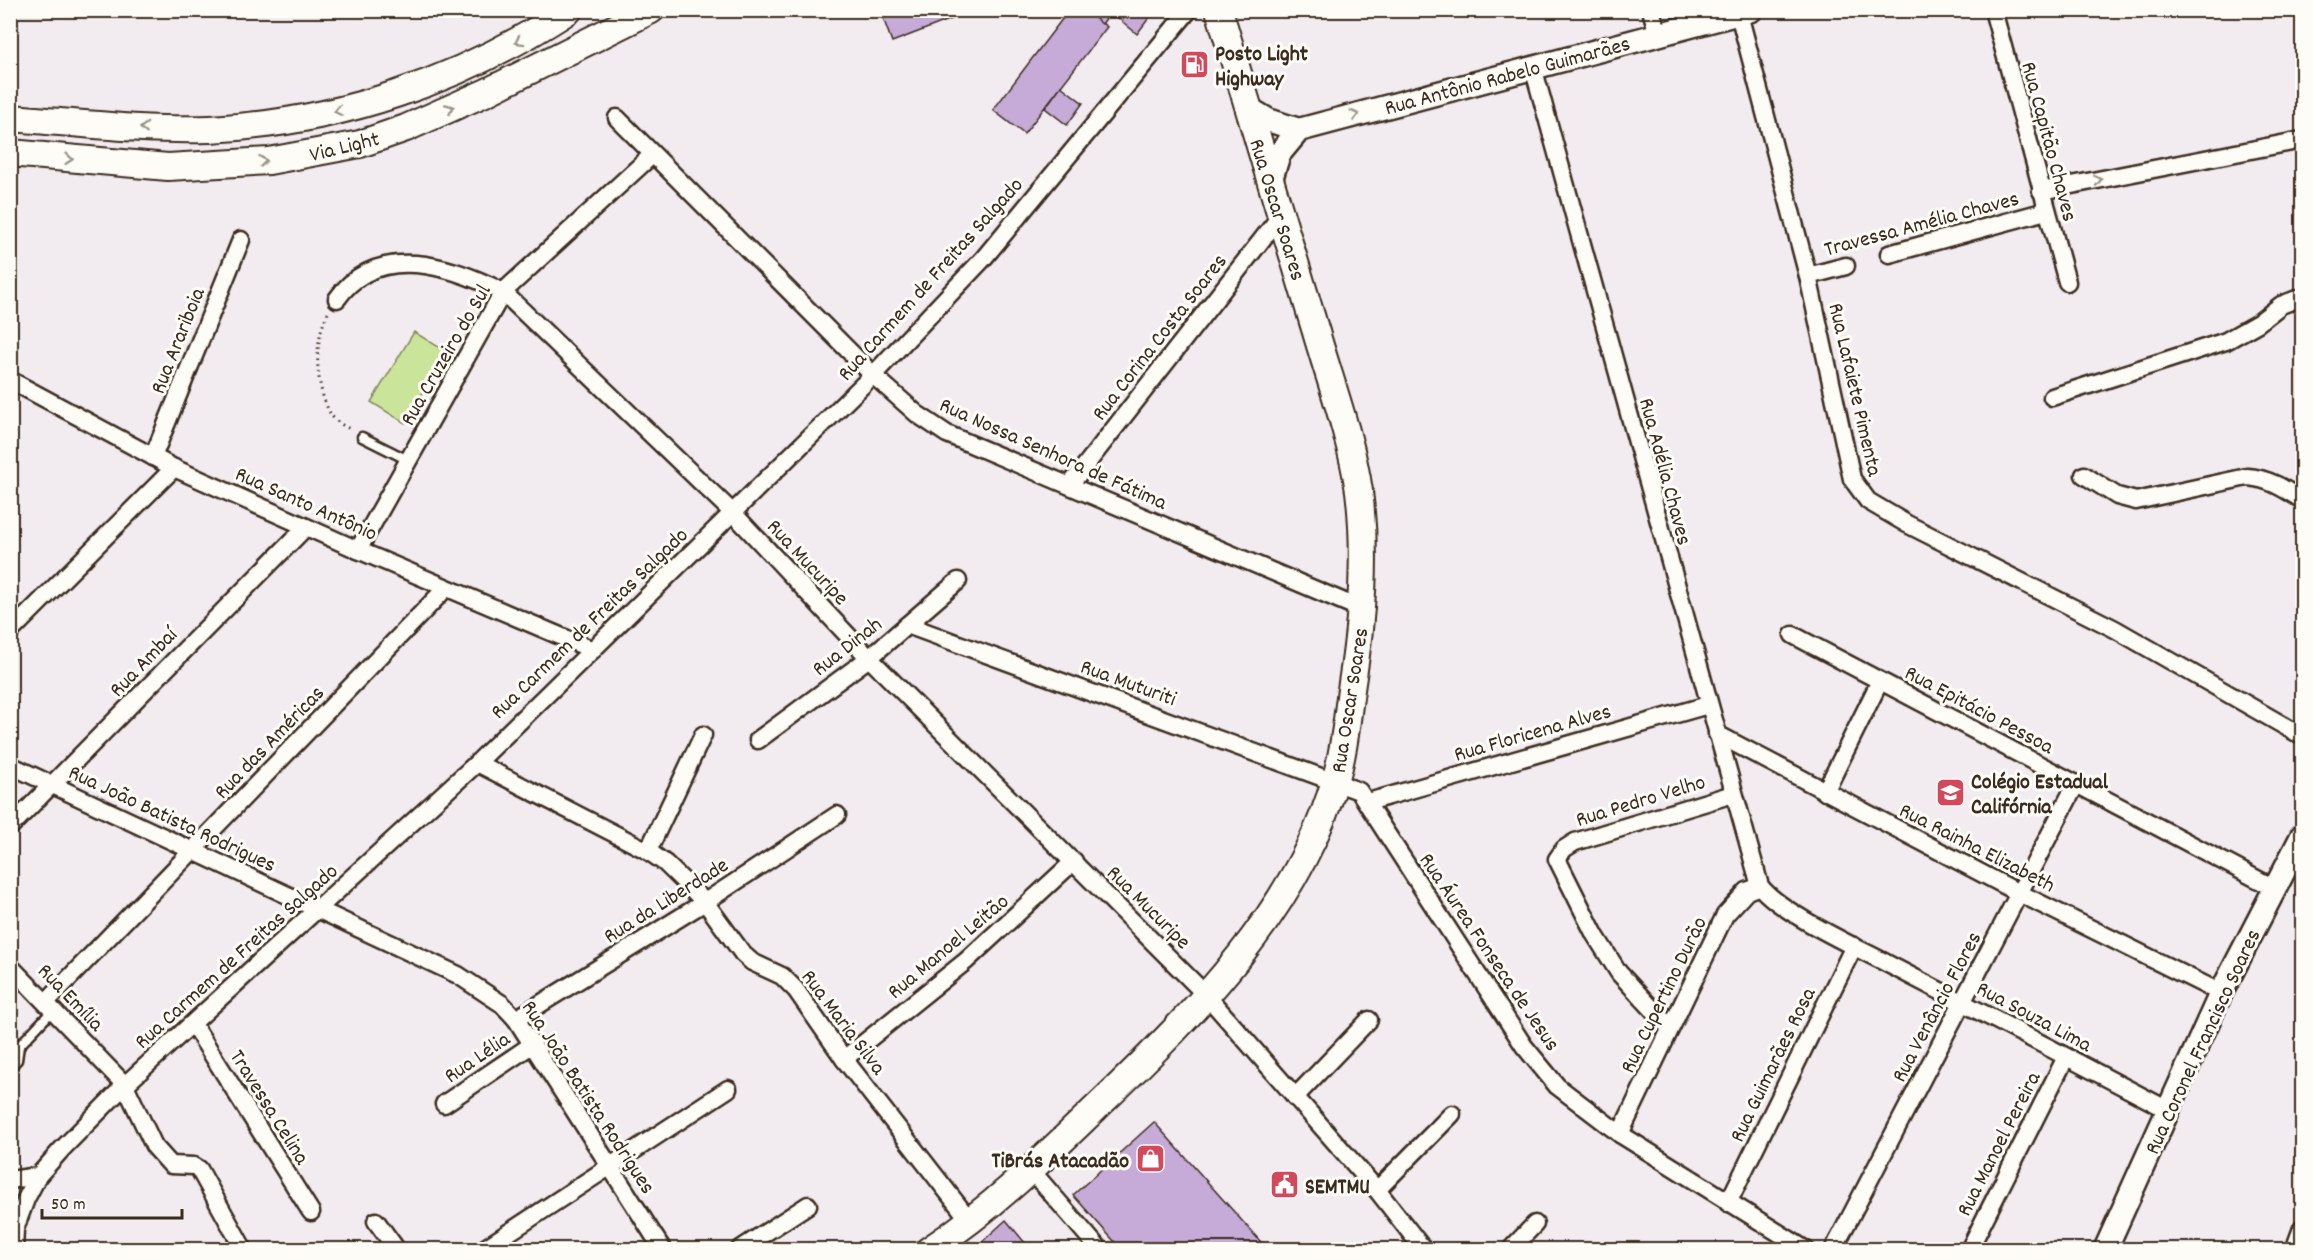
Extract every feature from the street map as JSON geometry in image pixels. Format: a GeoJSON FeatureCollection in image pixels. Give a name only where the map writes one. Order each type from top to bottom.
{"type":"FeatureCollection","features":[{"type":"Feature","properties":{"kind":"main road","name":"Via Light"},"geometry":{"type":"LineString","coordinates":[[10,118],[140,128],[210,129],[278,123],[341,111],[383,99],[469,65],[516,43],[569,10]]}},
{"type":"Feature","properties":{"kind":"main road","name":"Via Light"},"geometry":{"type":"LineString","coordinates":[[10,153],[168,167],[269,161],[349,146],[406,128],[487,92],[651,10]]}},
{"type":"Feature","properties":{"kind":"main road","name":"Rua Oscar Soares"},"geometry":{"type":"LineString","coordinates":[[928,1250],[971,1222],[1031,1170],[1207,996],[1249,942],[1300,864],[1336,780],[1359,638],[1364,532],[1358,486],[1348,441],[1282,214],[1219,10]]}},
{"type":"Feature","properties":{"kind":"main road","name":"Rua Antônio Rabelo Guimarães"},"geometry":{"type":"LineString","coordinates":[[1299,130],[1745,12]]}},
{"type":"Feature","properties":{"kind":"main road"},"geometry":{"type":"LineString","coordinates":[[1248,108],[1268,120],[1299,130],[1279,154],[1271,179]]}},
{"type":"Feature","properties":{"kind":"main road","name":"Rua Coronel Francisco Soares"},"geometry":{"type":"LineString","coordinates":[[2105,1250],[2222,993],[2302,836]]}},
{"type":"Feature","properties":{"kind":"street","name":"Rua Carmem de Freitas Salgado"},"geometry":{"type":"LineString","coordinates":[[14,1250],[19,1214],[38,1176],[125,1085],[318,911],[477,763],[873,375],[983,258],[1189,10]]}},
{"type":"Feature","properties":{"kind":"street"},"geometry":{"type":"LineString","coordinates":[[1651,10],[1658,34]]}},
{"type":"Feature","properties":{"kind":"street","name":"Rua Capitão Chaves"},"geometry":{"type":"LineString","coordinates":[[1993,10],[2067,282]]}},
{"type":"Feature","properties":{"kind":"street","name":"Rua Lafaiete Pimenta"},"geometry":{"type":"LineString","coordinates":[[1745,12],[1808,276],[1852,479],[1868,501],[1907,524],[2115,629],[2302,736]]}},
{"type":"Feature","properties":{"kind":"street","name":"Rua Adélia Chaves"},"geometry":{"type":"LineString","coordinates":[[1533,67],[1716,734],[1760,886]]}},
{"type":"Feature","properties":{"kind":"street","name":"Rua Nossa Senhora de Fátima"},"geometry":{"type":"LineString","coordinates":[[617,118],[873,375],[917,414],[947,434],[1361,609]]}},
{"type":"Feature","properties":{"kind":"street"},"geometry":{"type":"LineString","coordinates":[[2041,191],[2302,140]]}},
{"type":"Feature","properties":{"kind":"street","name":"Rua Cruzeiro do Sul"},"geometry":{"type":"LineString","coordinates":[[358,550],[503,292],[652,155]]}},
{"type":"Feature","properties":{"kind":"street","name":"Travessa Amélia Chaves"},"geometry":{"type":"LineString","coordinates":[[1889,254],[2046,211]]}},
{"type":"Feature","properties":{"kind":"street","name":"Rua Corina Costa Soares"},"geometry":{"type":"LineString","coordinates":[[1070,486],[1282,214]]}},
{"type":"Feature","properties":{"kind":"street","name":"Rua Arariboia"},"geometry":{"type":"LineString","coordinates":[[153,457],[241,240]]}},
{"type":"Feature","properties":{"kind":"street","name":"Rua Mucuripe"},"geometry":{"type":"LineString","coordinates":[[337,299],[350,283],[363,275],[380,268],[407,263],[442,266],[474,277],[503,292],[733,513],[869,658],[1207,996],[1377,1190],[1424,1250]]}},
{"type":"Feature","properties":{"kind":"street","name":"Travessa Amélia Chaves"},"geometry":{"type":"LineString","coordinates":[[1808,276],[1846,266]]}},
{"type":"Feature","properties":{"kind":"street"},"geometry":{"type":"LineString","coordinates":[[2052,397],[2226,341],[2252,327],[2281,305],[2302,297]]}},
{"type":"Feature","properties":{"kind":"street","name":"Rua Santo Antônio"},"geometry":{"type":"LineString","coordinates":[[10,380],[174,468],[592,650]]}},
{"type":"Feature","properties":{"kind":"street"},"geometry":{"type":"LineString","coordinates":[[10,633],[174,468]]}},
{"type":"Feature","properties":{"kind":"street"},"geometry":{"type":"LineString","coordinates":[[2084,475],[2117,496],[2136,501],[2247,477],[2259,477],[2276,484],[2302,500]]}},
{"type":"Feature","properties":{"kind":"street","name":"Rua Ambaí"},"geometry":{"type":"LineString","coordinates":[[10,827],[306,527]]}},
{"type":"Feature","properties":{"kind":"street","name":"Rua Dinah"},"geometry":{"type":"LineString","coordinates":[[758,741],[869,658],[958,582]]}},
{"type":"Feature","properties":{"kind":"street","name":"Rua das Américas"},"geometry":{"type":"LineString","coordinates":[[51,1005],[446,588]]}},
{"type":"Feature","properties":{"kind":"street","name":"Rua Muturiti"},"geometry":{"type":"LineString","coordinates":[[907,625],[1336,780]]}},
{"type":"Feature","properties":{"kind":"street","name":"Rua Epitácio Pessoa"},"geometry":{"type":"LineString","coordinates":[[1793,635],[2274,888]]}},
{"type":"Feature","properties":{"kind":"street"},"geometry":{"type":"LineString","coordinates":[[1825,792],[1880,681]]}},
{"type":"Feature","properties":{"kind":"street","name":"Rua Floricena Alves"},"geometry":{"type":"LineString","coordinates":[[1368,802],[1708,705]]}},
{"type":"Feature","properties":{"kind":"street","name":"Rua Rainha Elizabeth"},"geometry":{"type":"LineString","coordinates":[[1716,734],[2019,893],[2222,993]]}},
{"type":"Feature","properties":{"kind":"street"},"geometry":{"type":"LineString","coordinates":[[648,851],[703,735]]}},
{"type":"Feature","properties":{"kind":"street","name":"Rua Maria Silva"},"geometry":{"type":"LineString","coordinates":[[477,763],[648,851],[665,863],[705,902],[743,954],[789,982],[844,1059],[971,1222]]}},
{"type":"Feature","properties":{"kind":"street","name":"Rua João Batista Rodrigues"},"geometry":{"type":"LineString","coordinates":[[10,765],[458,975],[502,1004],[516,1019],[533,1044],[663,1250]]}},
{"type":"Feature","properties":{"kind":"street","name":"Rua Áurea Fonseca de Jesus"},"geometry":{"type":"LineString","coordinates":[[1336,780],[1359,791],[1368,802],[1524,1047],[1557,1086],[1620,1134],[1805,1249]]}},
{"type":"Feature","properties":{"kind":"street","name":"Rua Venâncio Flores"},"geometry":{"type":"LineString","coordinates":[[1833,1250],[2076,784]]}},
{"type":"Feature","properties":{"kind":"street","name":"Rua Pedro Velho"},"geometry":{"type":"LineString","coordinates":[[1670,1028],[1619,973],[1590,925],[1557,859],[1564,849],[1575,842],[1733,794]]}},
{"type":"Feature","properties":{"kind":"street","name":"Rua da Liberdade"},"geometry":{"type":"LineString","coordinates":[[516,1019],[705,902],[837,814]]}},
{"type":"Feature","properties":{"kind":"street","name":"Rua Manoel Leitão"},"geometry":{"type":"LineString","coordinates":[[844,1059],[966,961],[1074,861]]}},
{"type":"Feature","properties":{"kind":"street","name":"Rua Souza Lima"},"geometry":{"type":"LineString","coordinates":[[1760,886],[1767,896],[1781,906],[2168,1110]]}},
{"type":"Feature","properties":{"kind":"street","name":"Rua Cupertino Durão"},"geometry":{"type":"LineString","coordinates":[[1620,1134],[1725,915],[1747,891],[1760,886]]}},
{"type":"Feature","properties":{"kind":"street","name":"Rua Guimarães Rosa"},"geometry":{"type":"LineString","coordinates":[[1728,1203],[1854,946]]}},
{"type":"Feature","properties":{"kind":"street","name":"Rua Emília"},"geometry":{"type":"LineString","coordinates":[[10,966],[51,1005],[125,1085],[161,1156],[171,1165],[194,1166],[199,1169],[244,1250]]}},
{"type":"Feature","properties":{"kind":"street"},"geometry":{"type":"LineString","coordinates":[[1295,1097],[1369,1020]]}},
{"type":"Feature","properties":{"kind":"street","name":"Travessa Celina"},"geometry":{"type":"LineString","coordinates":[[193,1024],[311,1212]]}},
{"type":"Feature","properties":{"kind":"street","name":"Rua Lélia"},"geometry":{"type":"LineString","coordinates":[[444,1104],[533,1044]]}},
{"type":"Feature","properties":{"kind":"street","name":"Rua Manoel Pereira"},"geometry":{"type":"LineString","coordinates":[[1969,1250],[2066,1056]]}},
{"type":"Feature","properties":{"kind":"street"},"geometry":{"type":"LineString","coordinates":[[482,1250],[728,1089]]}},
{"type":"Feature","properties":{"kind":"street"},"geometry":{"type":"LineString","coordinates":[[1377,1190],[1452,1114]]}},
{"type":"Feature","properties":{"kind":"street"},"geometry":{"type":"LineString","coordinates":[[1031,1170],[1100,1250]]}},
{"type":"Feature","properties":{"kind":"street"},"geometry":{"type":"LineString","coordinates":[[10,1180],[38,1176]]}},
{"type":"Feature","properties":{"kind":"street"},"geometry":{"type":"LineString","coordinates":[[739,1250],[808,1205]]}},
{"type":"Feature","properties":{"kind":"street"},"geometry":{"type":"LineString","coordinates":[[376,1221],[397,1250]]}},
{"type":"Feature","properties":{"kind":"street"},"geometry":{"type":"LineString","coordinates":[[1510,1250],[1535,1224]]}},
{"type":"Feature","properties":{"kind":"street"},"geometry":{"type":"LineString","coordinates":[[2294,1250],[2302,1228]]}},
{"type":"Feature","properties":{"kind":"lane"},"geometry":{"type":"LineString","coordinates":[[362,437],[408,460]]}},
{"type":"Feature","properties":{"kind":"lane"},"geometry":{"type":"LineString","coordinates":[[10,1067],[17,1060],[19,1046],[51,1005]]}},
{"type":"Feature","properties":{"kind":"path"},"geometry":{"type":"LineString","coordinates":[[337,299],[320,335],[318,360],[321,379],[331,415],[362,437]]}},
{"type":"Feature","properties":{"kind":"green space"},"geometry":{"type":"Polygon","coordinates":[[[414,332],[447,352],[405,423],[371,402],[414,332]]]}},
{"type":"Feature","properties":{"kind":"building"},"geometry":{"type":"Polygon","coordinates":[[[880,10],[975,10],[892,42],[880,10]]]}},
{"type":"Feature","properties":{"kind":"building"},"geometry":{"type":"Polygon","coordinates":[[[1069,10],[1085,10],[1107,27],[1024,134],[993,110],[1069,10]]]}},
{"type":"Feature","properties":{"kind":"building"},"geometry":{"type":"Polygon","coordinates":[[[1100,10],[1155,10],[1137,34],[1111,12],[1102,24],[1095,18],[1100,10]]]}},
{"type":"Feature","properties":{"kind":"building"},"geometry":{"type":"Polygon","coordinates":[[[1061,86],[1083,103],[1067,125],[1045,108],[1061,86]]]}},
{"type":"Feature","properties":{"kind":"building","name":"TiBrás Atacadão"},"geometry":{"type":"Polygon","coordinates":[[[1154,1122],[1268,1250],[1122,1250],[1073,1195],[1154,1122]]]}},
{"type":"Feature","properties":{"kind":"building"},"geometry":{"type":"Polygon","coordinates":[[[1006,1220],[1031,1250],[973,1250],[1006,1220]]]}},
{"type":"Feature","properties":{"kind":"place","name":"Posto Light Highway"},"geometry":{"type":"Point","coordinates":[1194,65]}},
{"type":"Feature","properties":{"kind":"place","name":"Colégio Estadual Califórnia"},"geometry":{"type":"Point","coordinates":[1950,793]}},
{"type":"Feature","properties":{"kind":"place","name":"TiBrás Atacadão"},"geometry":{"type":"Point","coordinates":[1150,1159]}},
{"type":"Feature","properties":{"kind":"place","name":"SEMTMU"},"geometry":{"type":"Point","coordinates":[1284,1185]}}]}
